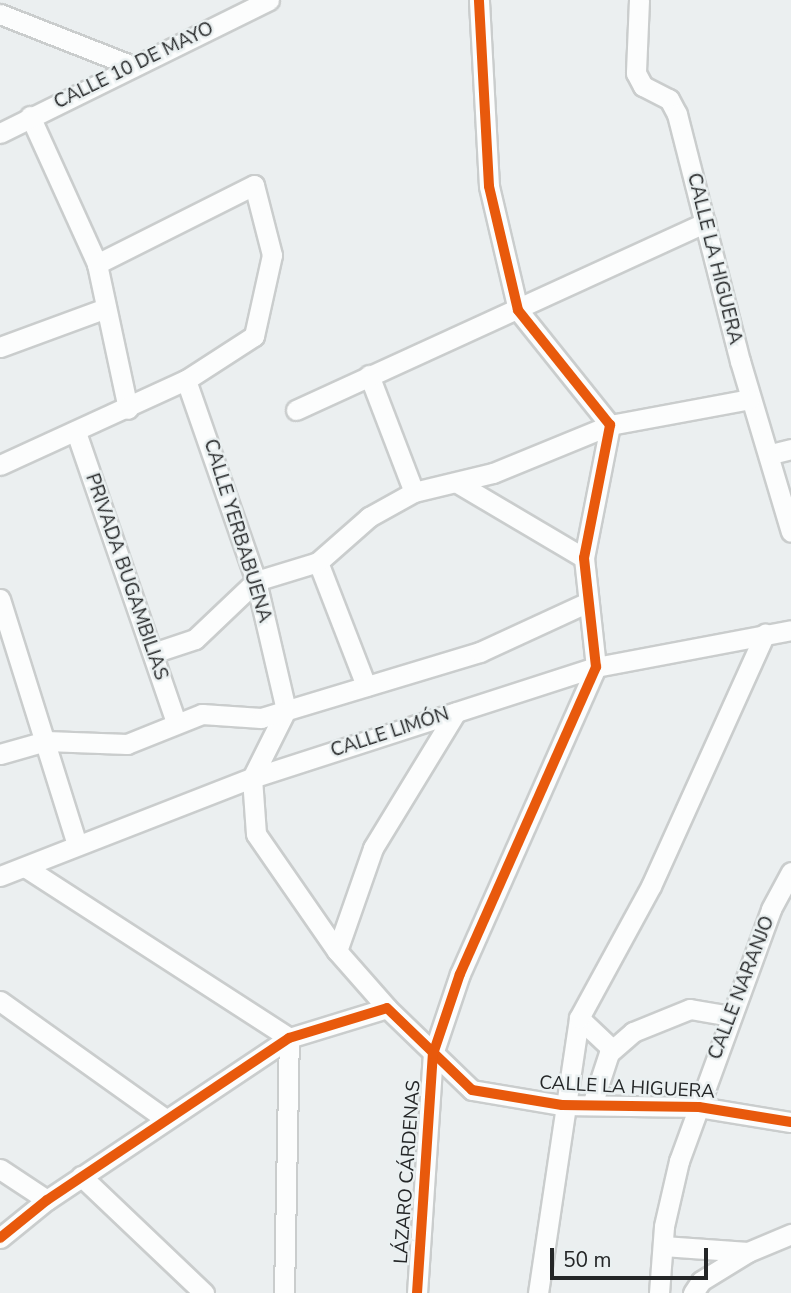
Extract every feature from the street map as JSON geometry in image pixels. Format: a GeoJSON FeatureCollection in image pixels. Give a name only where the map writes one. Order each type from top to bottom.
{"type":"FeatureCollection","features":[{"type":"Feature","properties":{"kind":"street","name":"CALLE 10 DE MAYO"},"geometry":{"type":"LineString","coordinates":[[0,134],[30,116],[269,0]]}},
{"type":"Feature","properties":{"kind":"street"},"geometry":{"type":"LineString","coordinates":[[479,0],[489,186],[518,310],[610,425],[584,558],[596,667]]}},
{"type":"Feature","properties":{"kind":"street","name":"CALLE LA HIGUERA"},"geometry":{"type":"LineString","coordinates":[[639,0],[636,73],[643,86],[669,99],[677,114],[750,398],[771,454],[791,532]]}},
{"type":"Feature","properties":{"kind":"street"},"geometry":{"type":"LineString","coordinates":[[0,14],[132,66]]}},
{"type":"Feature","properties":{"kind":"street"},"geometry":{"type":"LineString","coordinates":[[30,116],[97,264],[128,410]]}},
{"type":"Feature","properties":{"kind":"street"},"geometry":{"type":"LineString","coordinates":[[0,465],[128,410],[186,380],[254,336],[272,255],[254,185],[97,264]]}},
{"type":"Feature","properties":{"kind":"street"},"geometry":{"type":"LineString","coordinates":[[296,410],[705,223]]}},
{"type":"Feature","properties":{"kind":"street"},"geometry":{"type":"LineString","coordinates":[[0,347],[106,308]]}},
{"type":"Feature","properties":{"kind":"street"},"geometry":{"type":"LineString","coordinates":[[369,375],[414,492]]}},
{"type":"Feature","properties":{"kind":"street","name":"CALLE YERBABUENA"},"geometry":{"type":"LineString","coordinates":[[186,380],[256,581],[286,710]]}},
{"type":"Feature","properties":{"kind":"street"},"geometry":{"type":"LineString","coordinates":[[153,653],[195,639],[256,581],[317,562],[369,517],[414,492],[459,484],[610,425],[750,398]]}},
{"type":"Feature","properties":{"kind":"street","name":"PRIVADA BUGAMBILIAS"},"geometry":{"type":"LineString","coordinates":[[76,432],[176,722]]}},
{"type":"Feature","properties":{"kind":"street"},"geometry":{"type":"LineString","coordinates":[[771,454],[791,449]]}},
{"type":"Feature","properties":{"kind":"street"},"geometry":{"type":"LineString","coordinates":[[459,484],[584,558]]}},
{"type":"Feature","properties":{"kind":"street"},"geometry":{"type":"LineString","coordinates":[[317,562],[366,686]]}},
{"type":"Feature","properties":{"kind":"street"},"geometry":{"type":"LineString","coordinates":[[0,599],[77,845]]}},
{"type":"Feature","properties":{"kind":"street"},"geometry":{"type":"LineString","coordinates":[[0,754],[46,741],[127,744],[176,722],[219,713],[261,718],[480,652],[588,602]]}},
{"type":"Feature","properties":{"kind":"street","name":"CALLE LIMÓN"},"geometry":{"type":"LineString","coordinates":[[0,876],[252,778],[596,667],[791,630]]}},
{"type":"Feature","properties":{"kind":"street"},"geometry":{"type":"LineString","coordinates":[[538,1293],[562,1105],[579,1018],[652,886],[765,634]]}},
{"type":"Feature","properties":{"kind":"street","name":"LÁZARO CÁRDENAS"},"geometry":{"type":"LineString","coordinates":[[417,1293],[433,1054],[460,974],[596,667]]}},
{"type":"Feature","properties":{"kind":"street"},"geometry":{"type":"LineString","coordinates":[[0,1238],[80,1176],[164,1118],[289,1038],[387,1008],[337,951],[256,834],[252,778],[286,710]]}},
{"type":"Feature","properties":{"kind":"street"},"geometry":{"type":"LineString","coordinates":[[337,951],[373,848],[456,712]]}},
{"type":"Feature","properties":{"kind":"street"},"geometry":{"type":"LineString","coordinates":[[25,867],[289,1038]]}},
{"type":"Feature","properties":{"kind":"street","name":"CALLE NARANJO"},"geometry":{"type":"LineString","coordinates":[[659,1293],[663,1246],[679,1161],[731,1016],[791,872]]}},
{"type":"Feature","properties":{"kind":"street"},"geometry":{"type":"LineString","coordinates":[[0,1001],[164,1118]]}},
{"type":"Feature","properties":{"kind":"street","name":"CALLE LA HIGUERA"},"geometry":{"type":"LineString","coordinates":[[387,1008],[472,1090],[562,1105],[699,1107],[791,1122]]}},
{"type":"Feature","properties":{"kind":"street"},"geometry":{"type":"LineString","coordinates":[[592,1105],[612,1049],[634,1032],[690,1009],[731,1016]]}},
{"type":"Feature","properties":{"kind":"street"},"geometry":{"type":"LineString","coordinates":[[579,1018],[612,1049]]}},
{"type":"Feature","properties":{"kind":"street"},"geometry":{"type":"LineString","coordinates":[[284,1293],[289,1038]]}},
{"type":"Feature","properties":{"kind":"street"},"geometry":{"type":"LineString","coordinates":[[0,1169],[47,1200]]}},
{"type":"Feature","properties":{"kind":"street"},"geometry":{"type":"LineString","coordinates":[[80,1176],[204,1293]]}},
{"type":"Feature","properties":{"kind":"street"},"geometry":{"type":"LineString","coordinates":[[693,1293],[701,1281],[748,1252],[791,1234]]}},
{"type":"Feature","properties":{"kind":"street"},"geometry":{"type":"LineString","coordinates":[[663,1246],[748,1252]]}},
{"type":"Feature","properties":{"kind":"cycle path"},"geometry":{"type":"LineString","coordinates":[[417,1293],[433,1054],[460,974],[596,667],[584,558],[610,425],[518,310],[489,186],[479,0]]}},
{"type":"Feature","properties":{"kind":"cycle path"},"geometry":{"type":"LineString","coordinates":[[0,1238],[47,1200],[289,1038],[387,1008],[472,1090],[562,1105],[699,1107],[791,1122]]}}]}
